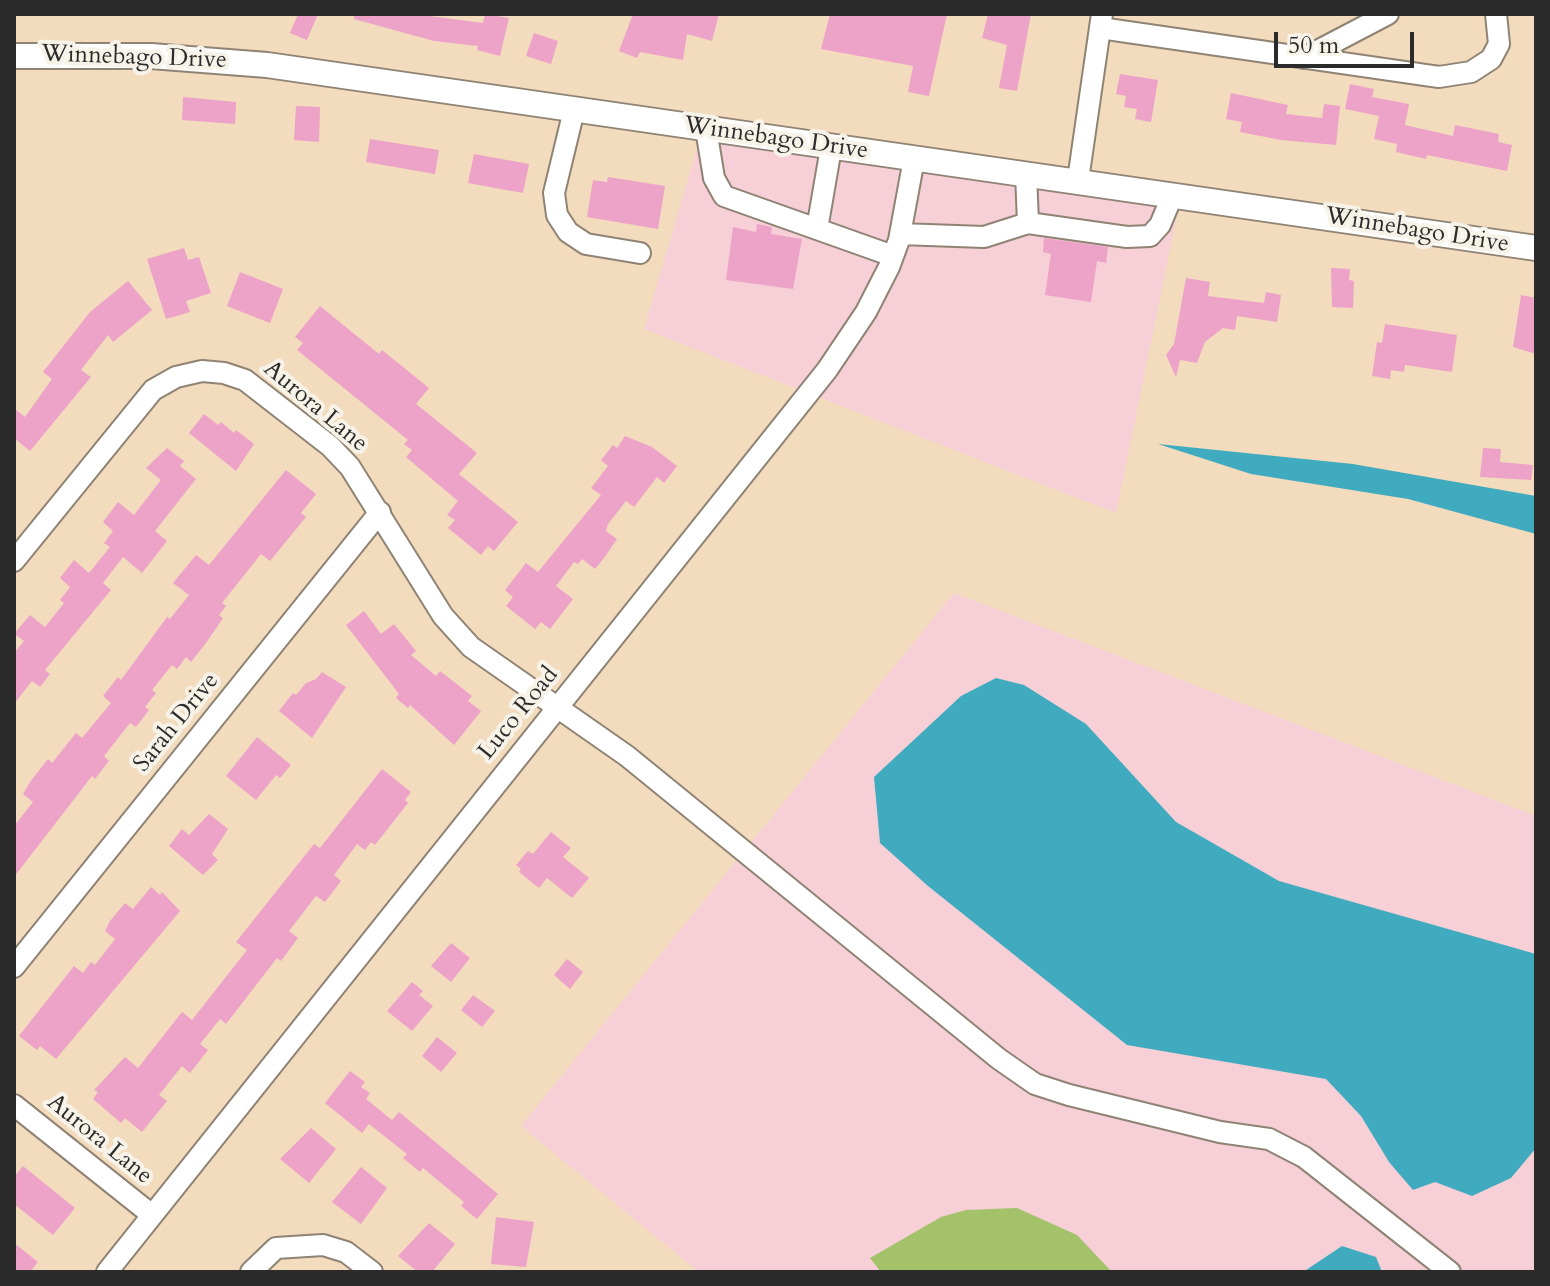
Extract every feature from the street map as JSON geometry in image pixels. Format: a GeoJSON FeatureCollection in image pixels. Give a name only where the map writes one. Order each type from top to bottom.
{"type":"FeatureCollection","features":[{"type":"Feature","properties":{"kind":"main road","name":"Winnebago Drive"},"geometry":{"type":"LineString","coordinates":[[14,56],[207,58],[831,148],[1078,180],[1536,248]]}},
{"type":"Feature","properties":{"kind":"street"},"geometry":{"type":"LineString","coordinates":[[1304,58],[1388,14]]}},
{"type":"Feature","properties":{"kind":"street"},"geometry":{"type":"LineString","coordinates":[[1078,180],[1101,21],[1304,58],[1439,77],[1471,72],[1491,59],[1499,44],[1496,14]]}},
{"type":"Feature","properties":{"kind":"street"},"geometry":{"type":"LineString","coordinates":[[574,110],[554,193],[557,215],[568,232],[586,244],[640,253]]}},
{"type":"Feature","properties":{"kind":"street"},"geometry":{"type":"LineString","coordinates":[[706,129],[714,178],[724,196],[893,256]]}},
{"type":"Feature","properties":{"kind":"street"},"geometry":{"type":"LineString","coordinates":[[817,229],[831,148]]}},
{"type":"Feature","properties":{"kind":"street","name":"Luco Road"},"geometry":{"type":"LineString","coordinates":[[107,1272],[827,370],[866,312],[893,256],[914,159]]}},
{"type":"Feature","properties":{"kind":"street"},"geometry":{"type":"LineString","coordinates":[[1026,173],[1028,223]]}},
{"type":"Feature","properties":{"kind":"street"},"geometry":{"type":"LineString","coordinates":[[900,234],[984,237],[1028,223],[1127,237],[1150,236],[1160,225],[1173,194]]}},
{"type":"Feature","properties":{"kind":"street","name":"Aurora Lane"},"geometry":{"type":"LineString","coordinates":[[14,561],[147,396],[168,381],[194,372],[224,373],[257,387],[338,454],[380,512],[437,606],[458,634],[627,756],[1035,1084],[1220,1132],[1269,1139],[1304,1157],[1450,1272]]}},
{"type":"Feature","properties":{"kind":"street","name":"Sarah Drive"},"geometry":{"type":"LineString","coordinates":[[14,967],[380,512]]}},
{"type":"Feature","properties":{"kind":"street","name":"Aurora Lane"},"geometry":{"type":"LineString","coordinates":[[14,1105],[152,1215]]}},
{"type":"Feature","properties":{"kind":"street"},"geometry":{"type":"LineString","coordinates":[[251,1272],[276,1248],[323,1245],[346,1252],[372,1272]]}},
{"type":"Feature","properties":{"kind":"street"},"geometry":{"type":"LineString","coordinates":[[276,1248],[279,1272]]}},
{"type":"Feature","properties":{"kind":"shaded area"},"geometry":{"type":"Polygon","coordinates":[[[703,129],[1181,195],[1116,513],[644,329],[703,129]]]}},
{"type":"Feature","properties":{"kind":"shaded area"},"geometry":{"type":"Polygon","coordinates":[[[954,593],[1536,816],[1536,1272],[699,1272],[521,1126],[954,593]]]}},
{"type":"Feature","properties":{"kind":"green space"},"geometry":{"type":"Polygon","coordinates":[[[1017,1208],[1077,1235],[1112,1272],[881,1272],[870,1258],[941,1217],[966,1210],[1017,1208]]]}},
{"type":"Feature","properties":{"kind":"water"},"geometry":{"type":"Polygon","coordinates":[[[1158,444],[1353,464],[1536,496],[1536,534],[1408,499],[1251,474],[1158,444]]]}},
{"type":"Feature","properties":{"kind":"water"},"geometry":{"type":"Polygon","coordinates":[[[996,678],[1024,685],[1086,724],[1176,822],[1279,881],[1536,954],[1536,1148],[1511,1178],[1472,1196],[1435,1182],[1413,1190],[1389,1162],[1361,1116],[1326,1079],[1127,1045],[928,886],[880,843],[874,777],[961,696],[996,678]]]}},
{"type":"Feature","properties":{"kind":"water"},"geometry":{"type":"Polygon","coordinates":[[[1342,1246],[1376,1257],[1382,1272],[1303,1272],[1342,1246]]]}},
{"type":"Feature","properties":{"kind":"building"},"geometry":{"type":"Polygon","coordinates":[[[298,14],[318,14],[307,40],[290,33],[298,14]]]}},
{"type":"Feature","properties":{"kind":"building"},"geometry":{"type":"Polygon","coordinates":[[[354,14],[415,14],[483,23],[485,14],[509,18],[500,56],[477,50],[478,46],[434,41],[354,19],[354,14]]]}},
{"type":"Feature","properties":{"kind":"building"},"geometry":{"type":"Polygon","coordinates":[[[633,14],[719,14],[712,41],[687,34],[683,60],[640,52],[637,58],[619,51],[633,14]]]}},
{"type":"Feature","properties":{"kind":"building"},"geometry":{"type":"Polygon","coordinates":[[[830,14],[947,14],[929,96],[908,92],[913,66],[821,49],[830,14]]]}},
{"type":"Feature","properties":{"kind":"building"},"geometry":{"type":"Polygon","coordinates":[[[988,14],[1031,14],[1017,91],[999,88],[1007,45],[982,38],[988,14]]]}},
{"type":"Feature","properties":{"kind":"building"},"geometry":{"type":"Polygon","coordinates":[[[534,33],[558,41],[551,64],[526,56],[534,33]]]}},
{"type":"Feature","properties":{"kind":"building"},"geometry":{"type":"Polygon","coordinates":[[[1120,74],[1158,80],[1151,122],[1135,119],[1137,109],[1124,107],[1126,96],[1116,94],[1120,74]]]}},
{"type":"Feature","properties":{"kind":"building"},"geometry":{"type":"Polygon","coordinates":[[[1350,84],[1374,89],[1372,97],[1409,104],[1405,125],[1453,136],[1455,125],[1499,134],[1498,142],[1512,145],[1507,171],[1396,152],[1397,144],[1374,139],[1379,116],[1345,109],[1350,84]]]}},
{"type":"Feature","properties":{"kind":"building"},"geometry":{"type":"Polygon","coordinates":[[[1231,93],[1288,105],[1286,114],[1322,118],[1324,104],[1340,106],[1336,145],[1281,140],[1240,132],[1242,122],[1226,119],[1231,93]]]}},
{"type":"Feature","properties":{"kind":"building"},"geometry":{"type":"Polygon","coordinates":[[[183,97],[236,102],[235,124],[182,120],[183,97]]]}},
{"type":"Feature","properties":{"kind":"building"},"geometry":{"type":"Polygon","coordinates":[[[296,106],[320,107],[319,142],[294,140],[296,106]]]}},
{"type":"Feature","properties":{"kind":"building"},"geometry":{"type":"Polygon","coordinates":[[[370,139],[439,150],[435,174],[366,162],[370,139]]]}},
{"type":"Feature","properties":{"kind":"building"},"geometry":{"type":"Polygon","coordinates":[[[474,154],[529,164],[523,193],[468,183],[474,154]]]}},
{"type":"Feature","properties":{"kind":"building"},"geometry":{"type":"Polygon","coordinates":[[[608,177],[665,186],[658,229],[587,217],[593,180],[607,182],[608,177]]]}},
{"type":"Feature","properties":{"kind":"building"},"geometry":{"type":"Polygon","coordinates":[[[757,224],[772,227],[771,234],[802,239],[793,289],[726,280],[733,227],[756,232],[757,224]]]}},
{"type":"Feature","properties":{"kind":"building"},"geometry":{"type":"Polygon","coordinates":[[[1044,238],[1108,247],[1106,263],[1097,261],[1091,302],[1045,295],[1051,254],[1043,252],[1044,238]]]}},
{"type":"Feature","properties":{"kind":"building"},"geometry":{"type":"Polygon","coordinates":[[[184,248],[188,260],[199,257],[211,293],[186,301],[190,312],[166,319],[147,259],[184,248]]]}},
{"type":"Feature","properties":{"kind":"building"},"geometry":{"type":"Polygon","coordinates":[[[1331,268],[1350,269],[1349,280],[1354,281],[1353,308],[1332,307],[1331,268]]]}},
{"type":"Feature","properties":{"kind":"building"},"geometry":{"type":"Polygon","coordinates":[[[240,272],[283,289],[270,323],[227,306],[240,272]]]}},
{"type":"Feature","properties":{"kind":"building"},"geometry":{"type":"Polygon","coordinates":[[[1186,278],[1210,282],[1208,296],[1264,303],[1266,292],[1281,295],[1277,322],[1237,316],[1235,330],[1223,328],[1205,342],[1197,363],[1180,360],[1176,377],[1166,355],[1174,344],[1186,278]]]}},
{"type":"Feature","properties":{"kind":"building"},"geometry":{"type":"Polygon","coordinates":[[[128,281],[152,310],[113,342],[108,335],[81,370],[91,377],[30,451],[14,438],[14,408],[25,417],[52,379],[43,372],[90,312],[128,281]]]}},
{"type":"Feature","properties":{"kind":"building"},"geometry":{"type":"Polygon","coordinates":[[[1521,295],[1536,298],[1536,354],[1513,347],[1521,295]]]}},
{"type":"Feature","properties":{"kind":"building"},"geometry":{"type":"Polygon","coordinates":[[[320,306],[379,354],[382,350],[429,388],[416,404],[477,453],[459,474],[518,522],[494,551],[488,546],[481,555],[448,528],[455,520],[447,515],[458,501],[406,457],[412,450],[404,444],[408,440],[297,350],[303,343],[295,337],[320,306]]]}},
{"type":"Feature","properties":{"kind":"building"},"geometry":{"type":"Polygon","coordinates":[[[1385,324],[1457,335],[1452,372],[1405,365],[1404,372],[1391,370],[1390,379],[1372,376],[1377,342],[1382,343],[1385,324]]]}},
{"type":"Feature","properties":{"kind":"building"},"geometry":{"type":"Polygon","coordinates":[[[204,414],[234,433],[236,430],[254,444],[236,471],[189,433],[204,414]]]}},
{"type":"Feature","properties":{"kind":"building"},"geometry":{"type":"Polygon","coordinates":[[[625,436],[652,447],[677,466],[664,483],[657,477],[634,507],[626,501],[608,524],[606,531],[617,539],[604,558],[595,569],[582,559],[578,564],[574,562],[556,586],[573,599],[550,629],[541,622],[535,629],[506,606],[513,597],[505,590],[526,563],[538,572],[601,495],[591,488],[608,466],[601,460],[613,445],[617,448],[625,436]]]}},
{"type":"Feature","properties":{"kind":"building"},"geometry":{"type":"Polygon","coordinates":[[[167,448],[184,461],[180,466],[196,479],[155,531],[167,541],[142,573],[123,557],[103,583],[111,590],[45,670],[50,674],[40,687],[32,681],[14,704],[14,653],[24,641],[14,634],[30,615],[45,627],[64,603],[60,600],[70,587],[60,578],[74,560],[89,573],[110,547],[104,543],[113,531],[103,522],[118,502],[134,515],[161,480],[146,468],[167,448]]]}},
{"type":"Feature","properties":{"kind":"building"},"geometry":{"type":"Polygon","coordinates":[[[1483,448],[1501,449],[1500,462],[1533,465],[1531,480],[1480,477],[1483,448]]]}},
{"type":"Feature","properties":{"kind":"building"},"geometry":{"type":"Polygon","coordinates":[[[286,470],[316,494],[301,513],[306,517],[270,561],[261,554],[222,603],[226,606],[219,615],[223,618],[206,643],[191,662],[186,657],[177,669],[172,665],[152,690],[156,693],[145,707],[149,710],[136,727],[130,723],[104,756],[109,761],[95,779],[92,776],[14,877],[14,826],[33,802],[23,794],[30,782],[48,759],[52,763],[76,733],[82,738],[111,703],[103,696],[118,677],[121,680],[167,617],[170,619],[189,595],[173,583],[196,555],[209,565],[286,470]]]}},
{"type":"Feature","properties":{"kind":"building"},"geometry":{"type":"Polygon","coordinates":[[[364,611],[381,634],[394,624],[416,651],[411,655],[436,676],[440,671],[472,696],[468,701],[481,711],[454,745],[410,705],[408,708],[396,698],[399,694],[346,625],[364,611]]]}},
{"type":"Feature","properties":{"kind":"building"},"geometry":{"type":"Polygon","coordinates":[[[322,672],[346,687],[312,738],[279,711],[293,693],[296,695],[322,672]]]}},
{"type":"Feature","properties":{"kind":"building"},"geometry":{"type":"Polygon","coordinates":[[[257,737],[291,765],[280,778],[276,775],[256,800],[226,776],[257,737]]]}},
{"type":"Feature","properties":{"kind":"building"},"geometry":{"type":"Polygon","coordinates":[[[382,769],[411,792],[405,800],[408,803],[375,845],[371,842],[365,850],[357,844],[334,875],[341,881],[325,902],[316,896],[289,931],[298,938],[281,961],[277,958],[226,1024],[220,1019],[200,1044],[208,1050],[190,1073],[182,1066],[159,1095],[167,1101],[142,1132],[125,1118],[121,1123],[93,1099],[98,1092],[94,1090],[125,1057],[138,1068],[182,1012],[192,1020],[247,950],[236,942],[314,844],[320,848],[382,769]]]}},
{"type":"Feature","properties":{"kind":"building"},"geometry":{"type":"Polygon","coordinates":[[[209,814],[228,829],[212,854],[218,860],[203,875],[169,846],[182,829],[189,835],[209,814]]]}},
{"type":"Feature","properties":{"kind":"building"},"geometry":{"type":"Polygon","coordinates":[[[551,832],[571,848],[563,857],[589,878],[572,898],[547,878],[539,888],[519,872],[521,869],[516,865],[528,851],[533,854],[551,832]]]}},
{"type":"Feature","properties":{"kind":"building"},"geometry":{"type":"Polygon","coordinates":[[[151,887],[160,895],[162,892],[180,911],[56,1059],[40,1046],[37,1050],[19,1036],[74,966],[83,973],[91,962],[95,965],[115,939],[105,931],[110,921],[125,903],[133,909],[151,887]]]}},
{"type":"Feature","properties":{"kind":"building"},"geometry":{"type":"Polygon","coordinates":[[[451,943],[470,958],[451,982],[431,966],[451,943]]]}},
{"type":"Feature","properties":{"kind":"building"},"geometry":{"type":"Polygon","coordinates":[[[567,959],[583,972],[570,989],[554,975],[567,959]]]}},
{"type":"Feature","properties":{"kind":"building"},"geometry":{"type":"Polygon","coordinates":[[[412,982],[423,991],[419,995],[433,1006],[412,1031],[387,1011],[412,982]]]}},
{"type":"Feature","properties":{"kind":"building"},"geometry":{"type":"Polygon","coordinates":[[[473,995],[495,1011],[482,1027],[461,1010],[473,995]]]}},
{"type":"Feature","properties":{"kind":"building"},"geometry":{"type":"Polygon","coordinates":[[[437,1037],[457,1053],[441,1072],[422,1056],[437,1037]]]}},
{"type":"Feature","properties":{"kind":"building"},"geometry":{"type":"Polygon","coordinates":[[[350,1071],[365,1082],[361,1087],[370,1093],[366,1099],[392,1120],[399,1112],[498,1194],[477,1219],[461,1206],[464,1202],[423,1168],[420,1172],[403,1158],[407,1154],[369,1124],[362,1133],[325,1103],[350,1071]]]}},
{"type":"Feature","properties":{"kind":"building"},"geometry":{"type":"Polygon","coordinates":[[[311,1128],[336,1149],[309,1183],[280,1159],[311,1128]]]}},
{"type":"Feature","properties":{"kind":"building"},"geometry":{"type":"Polygon","coordinates":[[[23,1166],[75,1208],[53,1235],[14,1204],[14,1177],[23,1166]]]}},
{"type":"Feature","properties":{"kind":"building"},"geometry":{"type":"Polygon","coordinates":[[[361,1167],[387,1188],[361,1224],[332,1202],[361,1167]]]}},
{"type":"Feature","properties":{"kind":"building"},"geometry":{"type":"Polygon","coordinates":[[[496,1217],[534,1222],[526,1267],[491,1264],[496,1217]]]}},
{"type":"Feature","properties":{"kind":"building"},"geometry":{"type":"Polygon","coordinates":[[[429,1223],[455,1244],[432,1272],[418,1272],[398,1256],[429,1223]]]}},
{"type":"Feature","properties":{"kind":"building"},"geometry":{"type":"Polygon","coordinates":[[[14,1243],[38,1262],[30,1272],[14,1272],[14,1243]]]}}]}
